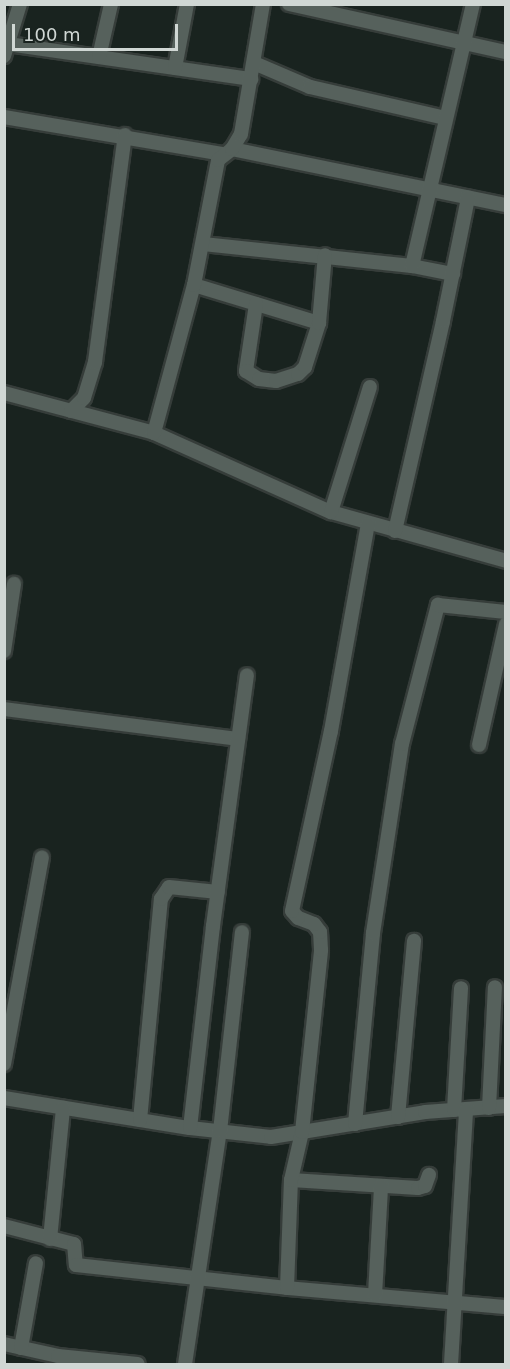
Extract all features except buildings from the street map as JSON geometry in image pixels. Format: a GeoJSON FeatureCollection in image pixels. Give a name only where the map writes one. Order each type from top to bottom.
{"type":"FeatureCollection","features":[{"type":"Feature","properties":{"kind":"street"},"geometry":{"type":"LineString","coordinates":[[20,4],[6,50],[99,57],[251,79]]}},
{"type":"Feature","properties":{"kind":"street"},"geometry":{"type":"LineString","coordinates":[[99,57],[111,4]]}},
{"type":"Feature","properties":{"kind":"street"},"geometry":{"type":"LineString","coordinates":[[175,68],[187,4]]}},
{"type":"Feature","properties":{"kind":"street"},"geometry":{"type":"LineString","coordinates":[[154,433],[195,285],[216,167],[241,135],[263,4]]}},
{"type":"Feature","properties":{"kind":"street"},"geometry":{"type":"LineString","coordinates":[[289,4],[506,52]]}},
{"type":"Feature","properties":{"kind":"street"},"geometry":{"type":"LineString","coordinates":[[412,266],[473,4]]}},
{"type":"Feature","properties":{"kind":"street"},"geometry":{"type":"LineString","coordinates":[[254,63],[310,87],[445,118]]}},
{"type":"Feature","properties":{"kind":"street"},"geometry":{"type":"LineString","coordinates":[[4,117],[227,151],[506,205]]}},
{"type":"Feature","properties":{"kind":"street"},"geometry":{"type":"LineString","coordinates":[[71,411],[84,398],[95,362],[125,135]]}},
{"type":"Feature","properties":{"kind":"street"},"geometry":{"type":"LineString","coordinates":[[395,531],[468,198]]}},
{"type":"Feature","properties":{"kind":"street"},"geometry":{"type":"LineString","coordinates":[[203,244],[325,255],[412,266],[453,274]]}},
{"type":"Feature","properties":{"kind":"street"},"geometry":{"type":"LineString","coordinates":[[256,304],[245,366],[249,375],[276,381],[298,374],[305,367],[319,323],[325,255]]}},
{"type":"Feature","properties":{"kind":"street"},"geometry":{"type":"LineString","coordinates":[[195,285],[319,323]]}},
{"type":"Feature","properties":{"kind":"street"},"geometry":{"type":"LineString","coordinates":[[331,512],[370,387]]}},
{"type":"Feature","properties":{"kind":"street"},"geometry":{"type":"LineString","coordinates":[[4,393],[154,433],[331,512],[506,561]]}},
{"type":"Feature","properties":{"kind":"street"},"geometry":{"type":"LineString","coordinates":[[287,1288],[291,1180],[302,1132],[321,950],[320,932],[314,924],[298,918],[292,911],[331,731],[368,524]]}},
{"type":"Feature","properties":{"kind":"street"},"geometry":{"type":"LineString","coordinates":[[4,651],[14,585]]}},
{"type":"Feature","properties":{"kind":"street"},"geometry":{"type":"LineString","coordinates":[[355,1124],[373,933],[402,744],[438,604],[506,612]]}},
{"type":"Feature","properties":{"kind":"street"},"geometry":{"type":"LineString","coordinates":[[479,745],[506,624]]}},
{"type":"Feature","properties":{"kind":"street"},"geometry":{"type":"LineString","coordinates":[[190,1128],[218,891],[247,675]]}},
{"type":"Feature","properties":{"kind":"street"},"geometry":{"type":"LineString","coordinates":[[4,709],[238,739]]}},
{"type":"Feature","properties":{"kind":"street"},"geometry":{"type":"LineString","coordinates":[[4,1064],[42,857]]}},
{"type":"Feature","properties":{"kind":"street"},"geometry":{"type":"LineString","coordinates":[[140,1120],[161,899],[169,887],[218,891]]}},
{"type":"Feature","properties":{"kind":"street"},"geometry":{"type":"LineString","coordinates":[[185,1365],[196,1279],[220,1131],[242,932]]}},
{"type":"Feature","properties":{"kind":"street"},"geometry":{"type":"LineString","coordinates":[[398,1117],[414,941]]}},
{"type":"Feature","properties":{"kind":"street"},"geometry":{"type":"LineString","coordinates":[[489,1108],[495,987]]}},
{"type":"Feature","properties":{"kind":"street"},"geometry":{"type":"LineString","coordinates":[[451,1365],[456,1302],[461,988]]}},
{"type":"Feature","properties":{"kind":"street"},"geometry":{"type":"LineString","coordinates":[[4,1098],[190,1128],[271,1137],[398,1117],[506,1106]]}},
{"type":"Feature","properties":{"kind":"street"},"geometry":{"type":"LineString","coordinates":[[50,1239],[63,1108]]}},
{"type":"Feature","properties":{"kind":"street"},"geometry":{"type":"LineString","coordinates":[[291,1180],[422,1188],[429,1175]]}},
{"type":"Feature","properties":{"kind":"street"},"geometry":{"type":"LineString","coordinates":[[375,1295],[381,1186]]}},
{"type":"Feature","properties":{"kind":"street"},"geometry":{"type":"LineString","coordinates":[[4,1226],[74,1244],[76,1266],[287,1288],[506,1307]]}},
{"type":"Feature","properties":{"kind":"street"},"geometry":{"type":"LineString","coordinates":[[21,1348],[36,1263]]}},
{"type":"Feature","properties":{"kind":"street"},"geometry":{"type":"LineString","coordinates":[[4,1344],[58,1356],[138,1365]]}}]}
